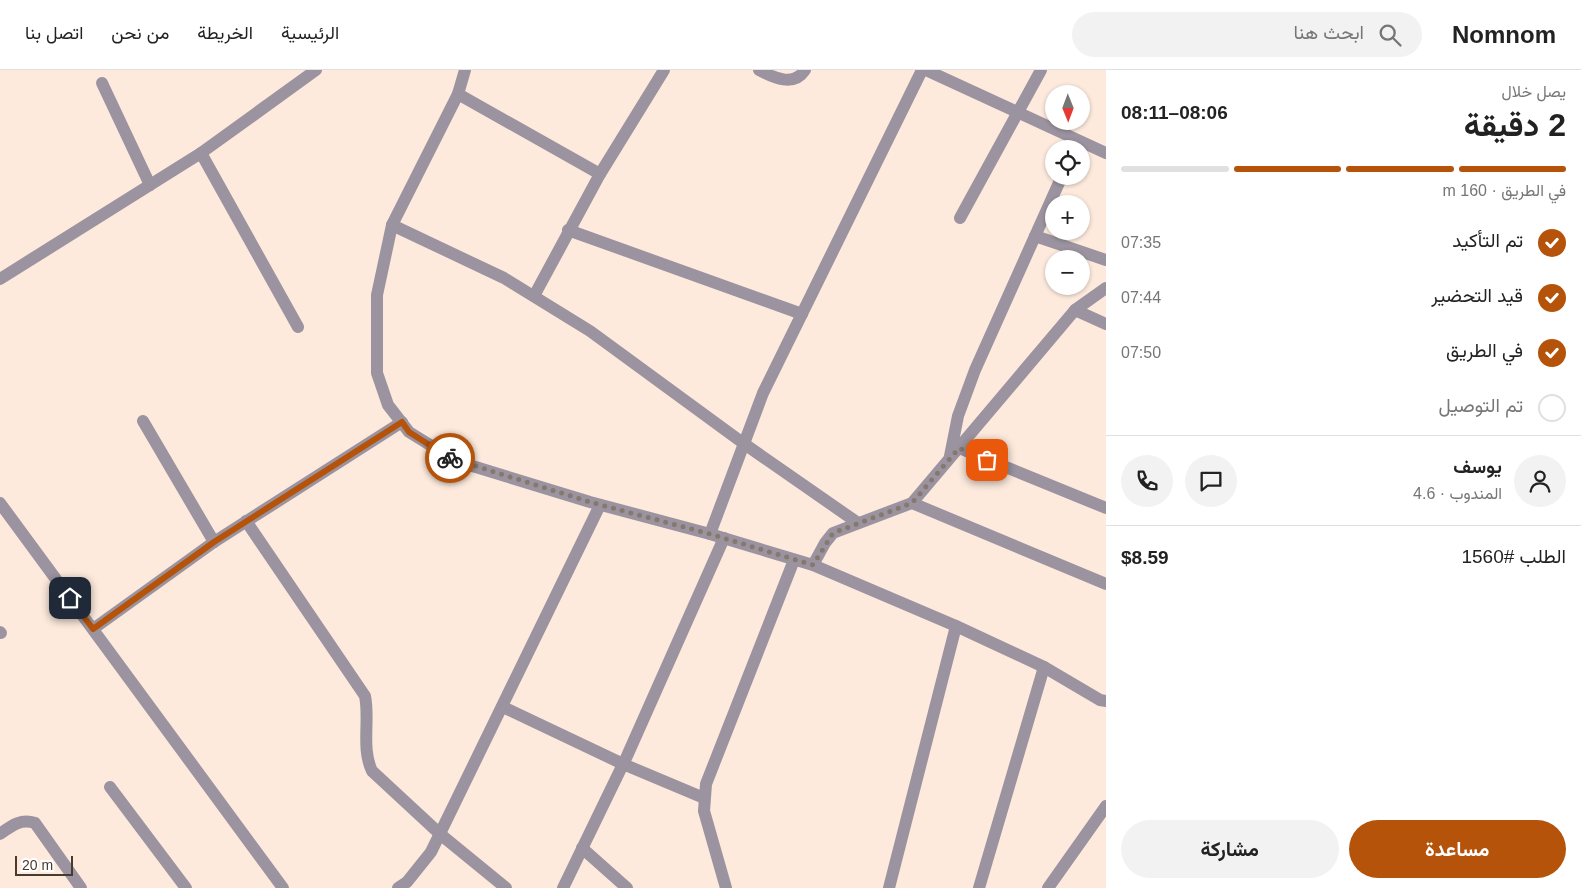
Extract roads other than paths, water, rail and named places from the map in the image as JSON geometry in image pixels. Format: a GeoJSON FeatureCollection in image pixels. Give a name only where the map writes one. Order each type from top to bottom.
{"type":"FeatureCollection","features":[{"type":"Feature","properties":{"kind":"street"},"geometry":{"type":"LineString","coordinates":[[0,279],[201,153],[316,70]]}},
{"type":"Feature","properties":{"kind":"street"},"geometry":{"type":"LineString","coordinates":[[465,70],[458,94],[392,225],[377,295],[377,373],[388,405],[409,432],[456,461],[600,505],[710,534],[813,565],[956,626],[1044,667],[1100,700],[1106,701]]}},
{"type":"Feature","properties":{"kind":"street"},"geometry":{"type":"LineString","coordinates":[[534,296],[600,174],[664,70]]}},
{"type":"Feature","properties":{"kind":"street"},"geometry":{"type":"LineString","coordinates":[[759,70],[769,75],[791,80],[798,79],[805,70]]}},
{"type":"Feature","properties":{"kind":"street"},"geometry":{"type":"LineString","coordinates":[[710,534],[763,393],[922,70]]}},
{"type":"Feature","properties":{"kind":"street"},"geometry":{"type":"LineString","coordinates":[[926,70],[1018,111],[1069,140]]}},
{"type":"Feature","properties":{"kind":"street"},"geometry":{"type":"LineString","coordinates":[[960,218],[1041,70]]}},
{"type":"Feature","properties":{"kind":"street"},"geometry":{"type":"LineString","coordinates":[[102,83],[150,185]]}},
{"type":"Feature","properties":{"kind":"street"},"geometry":{"type":"LineString","coordinates":[[458,94],[600,174]]}},
{"type":"Feature","properties":{"kind":"street"},"geometry":{"type":"LineString","coordinates":[[1090,148],[1106,153]]}},
{"type":"Feature","properties":{"kind":"street"},"geometry":{"type":"LineString","coordinates":[[201,153],[298,327]]}},
{"type":"Feature","properties":{"kind":"street"},"geometry":{"type":"LineString","coordinates":[[950,458],[958,416],[975,370],[1058,185]]}},
{"type":"Feature","properties":{"kind":"street"},"geometry":{"type":"LineString","coordinates":[[392,225],[504,278],[590,331],[744,444],[858,523]]}},
{"type":"Feature","properties":{"kind":"street"},"geometry":{"type":"LineString","coordinates":[[568,230],[802,314]]}},
{"type":"Feature","properties":{"kind":"street"},"geometry":{"type":"LineString","coordinates":[[1035,236],[1106,260]]}},
{"type":"Feature","properties":{"kind":"street"},"geometry":{"type":"LineString","coordinates":[[813,565],[833,533],[912,503],[1075,310],[1106,288]]}},
{"type":"Feature","properties":{"kind":"street"},"geometry":{"type":"LineString","coordinates":[[1075,310],[1106,324]]}},
{"type":"Feature","properties":{"kind":"street"},"geometry":{"type":"LineString","coordinates":[[143,421],[214,542]]}},
{"type":"Feature","properties":{"kind":"street"},"geometry":{"type":"LineString","coordinates":[[93,629],[214,542],[402,422]]}},
{"type":"Feature","properties":{"kind":"street"},"geometry":{"type":"LineString","coordinates":[[959,448],[1106,508]]}},
{"type":"Feature","properties":{"kind":"street"},"geometry":{"type":"LineString","coordinates":[[0,503],[282,888]]}},
{"type":"Feature","properties":{"kind":"street"},"geometry":{"type":"LineString","coordinates":[[912,503],[1106,584]]}},
{"type":"Feature","properties":{"kind":"street"},"geometry":{"type":"LineString","coordinates":[[398,888],[407,882],[431,852],[600,505]]}},
{"type":"Feature","properties":{"kind":"street"},"geometry":{"type":"LineString","coordinates":[[246,521],[365,696],[368,709],[368,762],[372,771],[440,834],[506,888]]}},
{"type":"Feature","properties":{"kind":"street"},"geometry":{"type":"LineString","coordinates":[[563,888],[623,764],[724,538]]}},
{"type":"Feature","properties":{"kind":"street"},"geometry":{"type":"LineString","coordinates":[[726,888],[704,810],[706,784],[794,560]]}},
{"type":"Feature","properties":{"kind":"street"},"geometry":{"type":"LineString","coordinates":[[889,888],[956,626]]}},
{"type":"Feature","properties":{"kind":"street"},"geometry":{"type":"LineString","coordinates":[[979,888],[1044,667]]}},
{"type":"Feature","properties":{"kind":"street"},"geometry":{"type":"LineString","coordinates":[[503,707],[623,764],[704,798]]}},
{"type":"Feature","properties":{"kind":"street"},"geometry":{"type":"LineString","coordinates":[[110,787],[186,888]]}},
{"type":"Feature","properties":{"kind":"street"},"geometry":{"type":"LineString","coordinates":[[1048,888],[1106,806]]}},
{"type":"Feature","properties":{"kind":"street"},"geometry":{"type":"LineString","coordinates":[[0,834],[13,825],[27,820],[34,822],[81,888]]}},
{"type":"Feature","properties":{"kind":"street"},"geometry":{"type":"LineString","coordinates":[[582,848],[627,888]]}}]}
